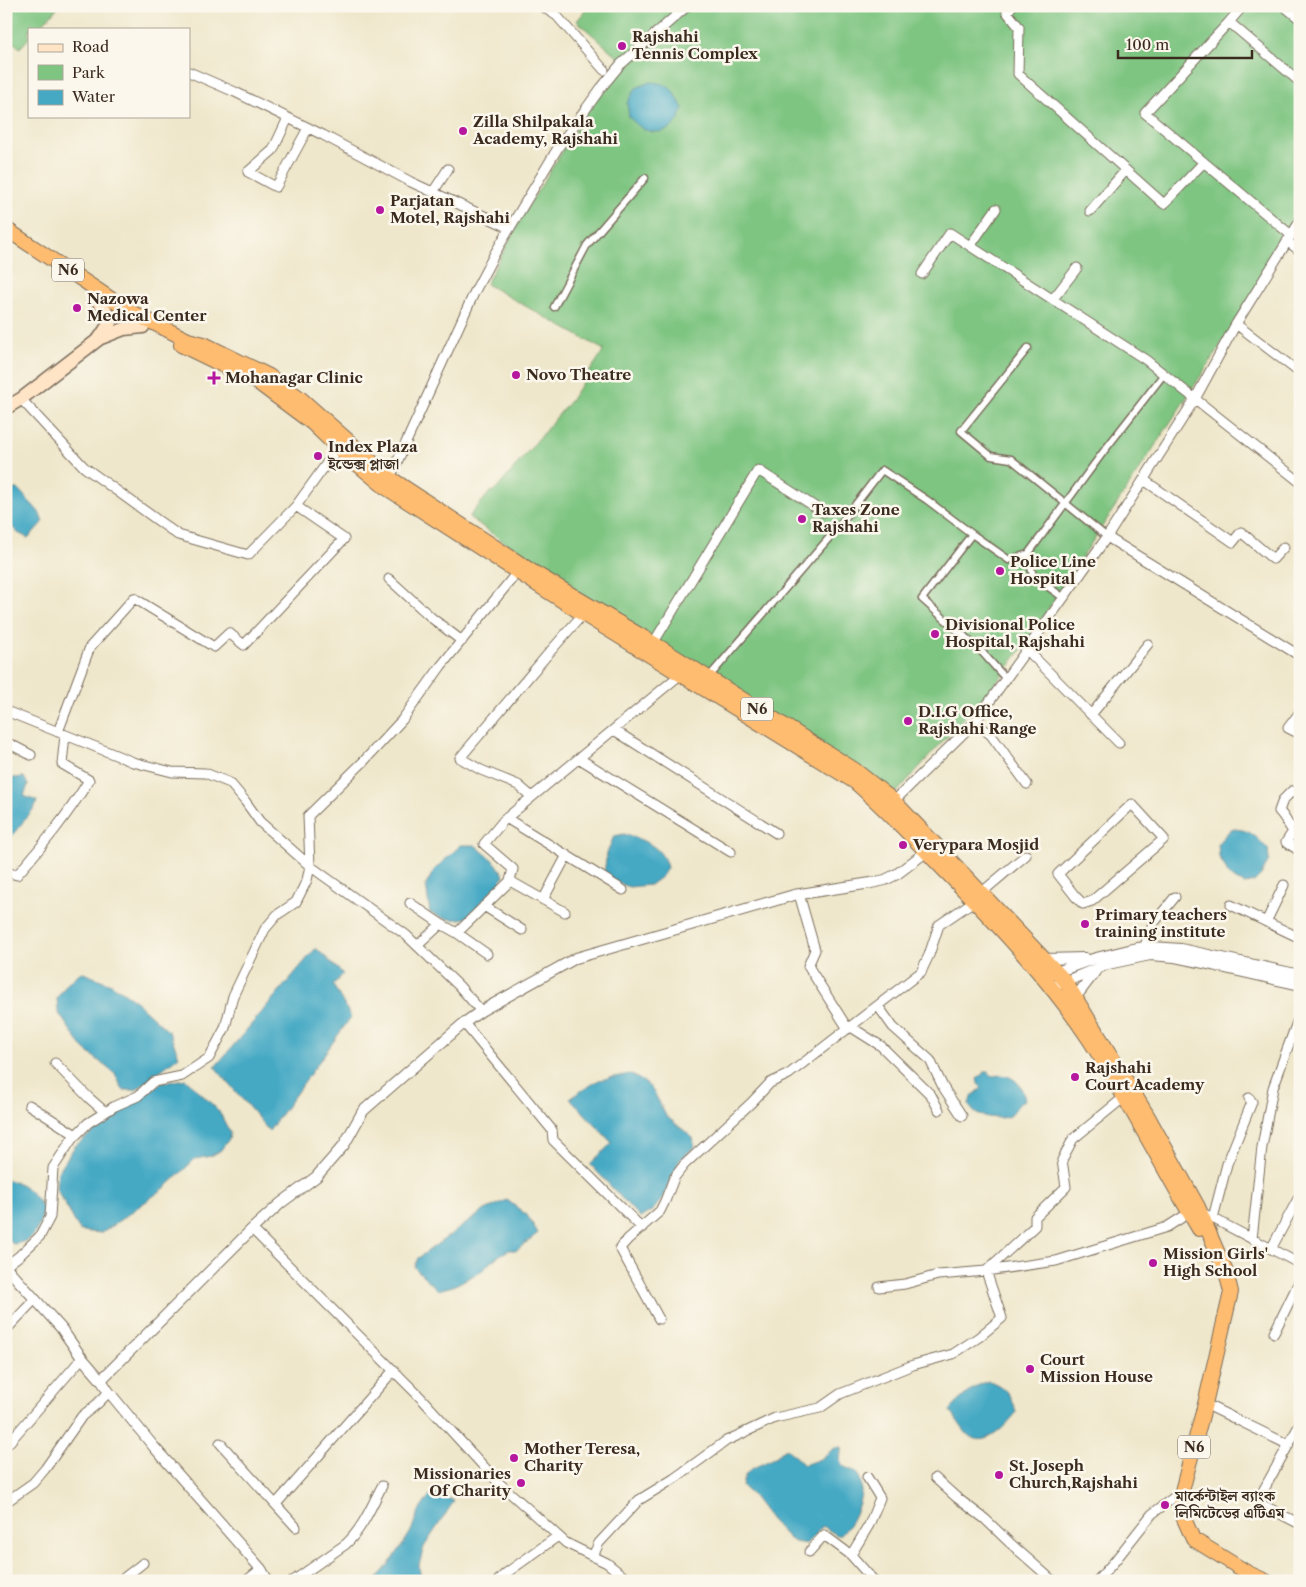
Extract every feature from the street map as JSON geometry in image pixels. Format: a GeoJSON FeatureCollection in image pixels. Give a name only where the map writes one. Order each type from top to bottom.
{"type":"FeatureCollection","features":[{"type":"Feature","properties":{"kind":"highway","name":"N6"},"geometry":{"type":"LineString","coordinates":[[6,229],[129,311],[188,340],[204,344],[269,376],[300,398],[342,443]]}},
{"type":"Feature","properties":{"kind":"highway","name":"N6"},"geometry":{"type":"LineString","coordinates":[[6,239],[125,318],[232,368],[257,382],[342,443],[388,483],[520,569],[650,648],[681,674],[890,805]]}},
{"type":"Feature","properties":{"kind":"highway","name":"N6"},"geometry":{"type":"LineString","coordinates":[[520,569],[583,614],[708,678],[855,770],[978,897],[1054,979],[1075,998],[1128,1094]]}},
{"type":"Feature","properties":{"kind":"highway","name":"N6"},"geometry":{"type":"LineString","coordinates":[[978,897],[1044,959],[1089,1039],[1128,1094],[1147,1115],[1194,1212],[1226,1272],[1231,1292],[1205,1404],[1182,1491],[1181,1512],[1193,1539],[1246,1577],[1265,1581]]}},
{"type":"Feature","properties":{"kind":"main road"},"geometry":{"type":"LineString","coordinates":[[97,300],[111,318],[99,339]]}},
{"type":"Feature","properties":{"kind":"main road"},"geometry":{"type":"LineString","coordinates":[[6,408],[99,339],[124,329],[143,327]]}},
{"type":"Feature","properties":{"kind":"street"},"geometry":{"type":"LineString","coordinates":[[542,6],[557,16],[604,70]]}},
{"type":"Feature","properties":{"kind":"street"},"geometry":{"type":"LineString","coordinates":[[388,483],[465,311],[495,254],[559,146],[620,65],[686,6]]}},
{"type":"Feature","properties":{"kind":"street"},"geometry":{"type":"LineString","coordinates":[[1012,6],[1007,12],[1019,27],[1018,74],[1164,204],[1204,162]]}},
{"type":"Feature","properties":{"kind":"street"},"geometry":{"type":"LineString","coordinates":[[1243,6],[1146,113],[1289,238],[1300,251]]}},
{"type":"Feature","properties":{"kind":"street"},"geometry":{"type":"LineString","coordinates":[[1284,6],[1300,19]]}},
{"type":"Feature","properties":{"kind":"street"},"geometry":{"type":"LineString","coordinates":[[1229,22],[1300,82]]}},
{"type":"Feature","properties":{"kind":"street"},"geometry":{"type":"LineString","coordinates":[[190,72],[235,92],[433,192],[510,228]]}},
{"type":"Feature","properties":{"kind":"street"},"geometry":{"type":"LineString","coordinates":[[288,118],[273,150],[248,172],[276,187],[308,128]]}},
{"type":"Feature","properties":{"kind":"street"},"geometry":{"type":"LineString","coordinates":[[433,192],[448,169]]}},
{"type":"Feature","properties":{"kind":"street"},"geometry":{"type":"LineString","coordinates":[[1090,211],[1126,170]]}},
{"type":"Feature","properties":{"kind":"street"},"geometry":{"type":"LineString","coordinates":[[554,307],[587,245],[645,178]]}},
{"type":"Feature","properties":{"kind":"street"},"geometry":{"type":"LineString","coordinates":[[970,246],[996,209]]}},
{"type":"Feature","properties":{"kind":"street"},"geometry":{"type":"LineString","coordinates":[[890,805],[975,722],[1107,537],[1195,399],[1236,324],[1300,221]]}},
{"type":"Feature","properties":{"kind":"street"},"geometry":{"type":"LineString","coordinates":[[922,274],[950,233],[1146,360],[1300,482]]}},
{"type":"Feature","properties":{"kind":"street"},"geometry":{"type":"LineString","coordinates":[[1053,299],[1077,268]]}},
{"type":"Feature","properties":{"kind":"street"},"geometry":{"type":"LineString","coordinates":[[1236,324],[1300,373]]}},
{"type":"Feature","properties":{"kind":"street"},"geometry":{"type":"LineString","coordinates":[[1028,348],[961,431],[991,456],[1011,459],[1107,537],[1300,656]]}},
{"type":"Feature","properties":{"kind":"street"},"geometry":{"type":"LineString","coordinates":[[708,678],[835,531],[882,470],[928,500],[1009,560],[1028,554],[1164,374]]}},
{"type":"Feature","properties":{"kind":"street"},"geometry":{"type":"LineString","coordinates":[[21,398],[84,467],[178,535],[248,555],[296,506],[342,443]]}},
{"type":"Feature","properties":{"kind":"street"},"geometry":{"type":"LineString","coordinates":[[650,648],[758,470],[823,512]]}},
{"type":"Feature","properties":{"kind":"street"},"geometry":{"type":"LineString","coordinates":[[1144,480],[1233,542],[1241,532],[1273,559],[1284,547]]}},
{"type":"Feature","properties":{"kind":"street"},"geometry":{"type":"LineString","coordinates":[[6,872],[17,876],[72,807],[89,780],[62,764],[62,734],[90,647],[134,598],[214,647],[229,634],[244,645],[344,539],[296,506]]}},
{"type":"Feature","properties":{"kind":"street"},"geometry":{"type":"LineString","coordinates":[[972,534],[922,599],[982,652],[1006,679]]}},
{"type":"Feature","properties":{"kind":"street"},"geometry":{"type":"LineString","coordinates":[[1028,554],[1033,576],[1064,598]]}},
{"type":"Feature","properties":{"kind":"street"},"geometry":{"type":"LineString","coordinates":[[268,1581],[261,1570],[109,1392],[61,1328],[6,1266],[40,1236],[50,1217],[53,1168],[76,1135],[105,1112],[138,1096],[153,1082],[182,1076],[209,1058],[225,1028],[233,996],[265,929],[277,915],[296,902],[307,880],[310,866],[308,816],[363,762],[402,720],[520,569]]}},
{"type":"Feature","properties":{"kind":"street"},"geometry":{"type":"LineString","coordinates":[[389,579],[462,641]]}},
{"type":"Feature","properties":{"kind":"street"},"geometry":{"type":"LineString","coordinates":[[532,797],[518,785],[482,770],[460,758],[583,614]]}},
{"type":"Feature","properties":{"kind":"street"},"geometry":{"type":"LineString","coordinates":[[1091,715],[1148,644]]}},
{"type":"Feature","properties":{"kind":"street"},"geometry":{"type":"LineString","coordinates":[[1027,650],[1119,743]]}},
{"type":"Feature","properties":{"kind":"street"},"geometry":{"type":"LineString","coordinates":[[457,933],[510,881],[513,869],[484,844],[506,818],[681,674]]}},
{"type":"Feature","properties":{"kind":"street"},"geometry":{"type":"LineString","coordinates":[[6,711],[133,762],[172,772],[204,773],[230,784],[260,822],[310,866],[406,935],[459,986],[481,1011]]}},
{"type":"Feature","properties":{"kind":"street"},"geometry":{"type":"LineString","coordinates":[[1300,712],[1288,728],[1300,734]]}},
{"type":"Feature","properties":{"kind":"street"},"geometry":{"type":"LineString","coordinates":[[975,722],[991,735],[1027,784]]}},
{"type":"Feature","properties":{"kind":"street"},"geometry":{"type":"LineString","coordinates":[[614,730],[776,833]]}},
{"type":"Feature","properties":{"kind":"street"},"geometry":{"type":"LineString","coordinates":[[6,742],[31,756]]}},
{"type":"Feature","properties":{"kind":"street"},"geometry":{"type":"LineString","coordinates":[[580,759],[731,852]]}},
{"type":"Feature","properties":{"kind":"street"},"geometry":{"type":"LineString","coordinates":[[1296,836],[1284,816],[1278,811],[1283,800],[1292,792],[1300,796]]}},
{"type":"Feature","properties":{"kind":"street"},"geometry":{"type":"LineString","coordinates":[[1132,804],[1164,838],[1092,901],[1083,904],[1058,874],[1132,804]]}},
{"type":"Feature","properties":{"kind":"street"},"geometry":{"type":"LineString","coordinates":[[506,818],[622,890]]}},
{"type":"Feature","properties":{"kind":"street"},"geometry":{"type":"LineString","coordinates":[[1300,821],[1296,836],[1286,842],[1300,851]]}},
{"type":"Feature","properties":{"kind":"street"},"geometry":{"type":"LineString","coordinates":[[101,1380],[252,1229],[281,1203],[316,1177],[344,1145],[363,1111],[464,1023],[481,1011],[576,958],[799,894],[885,880],[898,874],[931,848]]}},
{"type":"Feature","properties":{"kind":"street"},"geometry":{"type":"LineString","coordinates":[[544,900],[567,855]]}},
{"type":"Feature","properties":{"kind":"street"},"geometry":{"type":"LineString","coordinates":[[658,1319],[620,1248],[660,1211],[674,1178],[691,1158],[770,1082],[789,1074],[921,972],[929,955],[939,924],[978,897],[1026,856]]}},
{"type":"Feature","properties":{"kind":"street"},"geometry":{"type":"LineString","coordinates":[[510,881],[565,912]]}},
{"type":"Feature","properties":{"kind":"street"},"geometry":{"type":"LineString","coordinates":[[1266,922],[1284,886]]}},
{"type":"Feature","properties":{"kind":"street"},"geometry":{"type":"LineString","coordinates":[[799,894],[815,950],[808,966],[849,1028],[881,1046],[931,1095],[938,1110]]}},
{"type":"Feature","properties":{"kind":"street"},"geometry":{"type":"LineString","coordinates":[[1144,948],[1153,924],[1175,896]]}},
{"type":"Feature","properties":{"kind":"street"},"geometry":{"type":"LineString","coordinates":[[410,903],[487,954]]}},
{"type":"Feature","properties":{"kind":"street"},"geometry":{"type":"LineString","coordinates":[[1231,905],[1300,938]]}},
{"type":"Feature","properties":{"kind":"street"},"geometry":{"type":"LineString","coordinates":[[484,906],[522,930]]}},
{"type":"Feature","properties":{"kind":"street"},"geometry":{"type":"LineString","coordinates":[[417,946],[441,924]]}},
{"type":"Feature","properties":{"kind":"street"},"geometry":{"type":"LineString","coordinates":[[1054,979],[1097,963],[1152,947],[1181,948],[1300,975]]}},
{"type":"Feature","properties":{"kind":"street"},"geometry":{"type":"LineString","coordinates":[[1044,959],[1108,964],[1150,955],[1175,957],[1300,985]]}},
{"type":"Feature","properties":{"kind":"street"},"geometry":{"type":"LineString","coordinates":[[1075,998],[1097,963]]}},
{"type":"Feature","properties":{"kind":"street"},"geometry":{"type":"LineString","coordinates":[[878,1006],[893,1027],[930,1060],[943,1087],[962,1116]]}},
{"type":"Feature","properties":{"kind":"street"},"geometry":{"type":"LineString","coordinates":[[1252,1239],[1262,1147],[1273,1088],[1300,1014]]}},
{"type":"Feature","properties":{"kind":"street"},"geometry":{"type":"LineString","coordinates":[[464,1023],[552,1130],[553,1140],[642,1228]]}},
{"type":"Feature","properties":{"kind":"street"},"geometry":{"type":"LineString","coordinates":[[55,1063],[105,1112]]}},
{"type":"Feature","properties":{"kind":"street"},"geometry":{"type":"LineString","coordinates":[[986,1271],[1035,1226],[1035,1217],[1066,1187],[1062,1160],[1073,1139],[1128,1094]]}},
{"type":"Feature","properties":{"kind":"street"},"geometry":{"type":"LineString","coordinates":[[1213,1218],[1227,1164],[1252,1102],[1249,1098]]}},
{"type":"Feature","properties":{"kind":"street"},"geometry":{"type":"LineString","coordinates":[[28,1105],[76,1135]]}},
{"type":"Feature","properties":{"kind":"street"},"geometry":{"type":"LineString","coordinates":[[1271,1249],[1300,1195]]}},
{"type":"Feature","properties":{"kind":"street"},"geometry":{"type":"LineString","coordinates":[[879,1287],[905,1284],[938,1275],[986,1271],[1056,1261],[1167,1227],[1194,1212],[1213,1218],[1300,1264]]}},
{"type":"Feature","properties":{"kind":"street"},"geometry":{"type":"LineString","coordinates":[[252,1229],[394,1370],[498,1482],[566,1543],[607,1563],[629,1581]]}},
{"type":"Feature","properties":{"kind":"street"},"geometry":{"type":"LineString","coordinates":[[593,1556],[599,1543],[639,1500],[675,1478],[726,1441],[775,1418],[820,1408],[840,1394],[913,1365],[953,1354],[979,1337],[1002,1318],[986,1271]]}},
{"type":"Feature","properties":{"kind":"street"},"geometry":{"type":"LineString","coordinates":[[1274,1333],[1300,1280]]}},
{"type":"Feature","properties":{"kind":"street"},"geometry":{"type":"LineString","coordinates":[[6,1330],[35,1299]]}},
{"type":"Feature","properties":{"kind":"street"},"geometry":{"type":"LineString","coordinates":[[6,1446],[82,1358]]}},
{"type":"Feature","properties":{"kind":"street"},"geometry":{"type":"LineString","coordinates":[[276,1504],[394,1370]]}},
{"type":"Feature","properties":{"kind":"street"},"geometry":{"type":"LineString","coordinates":[[6,1502],[33,1484],[82,1416],[109,1392]]}},
{"type":"Feature","properties":{"kind":"street"},"geometry":{"type":"LineString","coordinates":[[1205,1404],[1289,1445]]}},
{"type":"Feature","properties":{"kind":"street"},"geometry":{"type":"LineString","coordinates":[[1300,1424],[1257,1502],[1300,1524]]}},
{"type":"Feature","properties":{"kind":"street"},"geometry":{"type":"LineString","coordinates":[[220,1443],[296,1527]]}},
{"type":"Feature","properties":{"kind":"street"},"geometry":{"type":"LineString","coordinates":[[850,1555],[869,1525],[880,1498],[867,1477]]}},
{"type":"Feature","properties":{"kind":"street"},"geometry":{"type":"LineString","coordinates":[[935,1478],[985,1519],[1054,1581]]}},
{"type":"Feature","properties":{"kind":"street"},"geometry":{"type":"LineString","coordinates":[[293,1581],[353,1538],[360,1530],[382,1486]]}},
{"type":"Feature","properties":{"kind":"street"},"geometry":{"type":"LineString","coordinates":[[1098,1581],[1152,1514],[1182,1491]]}},
{"type":"Feature","properties":{"kind":"street"},"geometry":{"type":"LineString","coordinates":[[809,1552],[824,1535],[850,1555],[874,1581]]}},
{"type":"Feature","properties":{"kind":"street"},"geometry":{"type":"LineString","coordinates":[[498,1581],[511,1569],[558,1536]]}},
{"type":"Feature","properties":{"kind":"street"},"geometry":{"type":"LineString","coordinates":[[120,1581],[143,1563]]}},
{"type":"Feature","properties":{"kind":"street"},"geometry":{"type":"LineString","coordinates":[[246,1581],[261,1570]]}},
{"type":"Feature","properties":{"kind":"green space"},"geometry":{"type":"Polygon","coordinates":[[[6,6],[59,6],[39,28],[28,28],[28,39],[20,48],[6,36],[6,6]]]}},
{"type":"Feature","properties":{"kind":"green space","name":"Rajshahi Tennis Complex"},"geometry":{"type":"Polygon","coordinates":[[[589,6],[684,6],[622,61],[577,21],[589,6]]]}},
{"type":"Feature","properties":{"kind":"green space"},"geometry":{"type":"Polygon","coordinates":[[[691,6],[1300,6],[1300,218],[1217,351],[1026,643],[1001,677],[896,793],[574,592],[469,517],[490,492],[496,490],[570,401],[604,350],[486,284],[524,213],[585,115],[609,81],[691,6]]]}},
{"type":"Feature","properties":{"kind":"water"},"geometry":{"type":"Polygon","coordinates":[[[650,82],[663,84],[671,89],[683,108],[674,126],[665,131],[654,132],[644,130],[629,117],[627,103],[636,88],[650,82]]]}},
{"type":"Feature","properties":{"kind":"water"},"geometry":{"type":"Polygon","coordinates":[[[8,489],[18,489],[39,512],[43,522],[28,538],[18,533],[10,525],[6,528],[6,497],[8,489]]]}},
{"type":"Feature","properties":{"kind":"water"},"geometry":{"type":"Polygon","coordinates":[[[24,777],[28,785],[24,796],[37,801],[35,807],[10,838],[6,838],[6,779],[24,777]]]}},
{"type":"Feature","properties":{"kind":"water"},"geometry":{"type":"Polygon","coordinates":[[[1231,829],[1248,832],[1268,849],[1269,860],[1261,875],[1254,882],[1245,884],[1236,880],[1228,874],[1219,857],[1218,843],[1231,829]]]}},
{"type":"Feature","properties":{"kind":"water"},"geometry":{"type":"Polygon","coordinates":[[[624,834],[651,845],[657,849],[665,860],[667,868],[662,876],[650,885],[629,887],[609,880],[604,873],[607,853],[614,836],[624,834]]]}},
{"type":"Feature","properties":{"kind":"water"},"geometry":{"type":"Polygon","coordinates":[[[461,845],[475,845],[496,863],[504,875],[500,883],[466,918],[448,919],[430,913],[426,885],[434,870],[461,845]]]}},
{"type":"Feature","properties":{"kind":"water"},"geometry":{"type":"Polygon","coordinates":[[[316,948],[343,974],[333,985],[351,1017],[269,1131],[215,1067],[316,948]]]}},
{"type":"Feature","properties":{"kind":"water"},"geometry":{"type":"Polygon","coordinates":[[[81,972],[111,984],[132,998],[169,1032],[179,1056],[136,1090],[123,1090],[115,1074],[84,1049],[58,1012],[57,998],[67,984],[81,972]]]}},
{"type":"Feature","properties":{"kind":"water"},"geometry":{"type":"Polygon","coordinates":[[[985,1072],[989,1072],[992,1077],[1008,1076],[1016,1081],[1022,1089],[1025,1100],[1009,1116],[998,1118],[980,1115],[969,1105],[971,1097],[982,1088],[978,1084],[977,1079],[985,1072]]]}},
{"type":"Feature","properties":{"kind":"water"},"geometry":{"type":"Polygon","coordinates":[[[630,1074],[653,1090],[666,1116],[691,1136],[695,1146],[679,1161],[662,1199],[653,1210],[640,1218],[590,1164],[612,1143],[570,1098],[599,1080],[630,1074]]]}},
{"type":"Feature","properties":{"kind":"water"},"geometry":{"type":"Polygon","coordinates":[[[186,1079],[219,1111],[230,1133],[229,1139],[220,1151],[211,1156],[195,1159],[166,1187],[102,1233],[80,1231],[56,1188],[58,1172],[75,1146],[121,1109],[162,1083],[186,1079]]]}},
{"type":"Feature","properties":{"kind":"water"},"geometry":{"type":"Polygon","coordinates":[[[6,1180],[24,1186],[33,1194],[45,1210],[35,1233],[27,1240],[13,1244],[6,1238],[6,1180]]]}},
{"type":"Feature","properties":{"kind":"water"},"geometry":{"type":"Polygon","coordinates":[[[507,1200],[527,1215],[538,1233],[517,1250],[509,1250],[498,1256],[480,1272],[453,1286],[438,1290],[414,1267],[418,1258],[485,1210],[507,1200]]]}},
{"type":"Feature","properties":{"kind":"water"},"geometry":{"type":"Polygon","coordinates":[[[989,1381],[1004,1389],[1011,1397],[1016,1413],[1001,1429],[988,1438],[981,1440],[967,1434],[950,1411],[973,1389],[989,1381]]]}},
{"type":"Feature","properties":{"kind":"water"},"geometry":{"type":"Polygon","coordinates":[[[841,1447],[841,1463],[844,1467],[857,1474],[861,1488],[858,1506],[850,1524],[840,1535],[836,1535],[823,1526],[806,1544],[789,1539],[771,1520],[752,1495],[742,1486],[748,1472],[787,1449],[804,1465],[820,1459],[835,1448],[841,1447]]]}},
{"type":"Feature","properties":{"kind":"water"},"geometry":{"type":"Polygon","coordinates":[[[432,1492],[454,1501],[424,1547],[419,1565],[421,1581],[375,1581],[394,1558],[432,1492]]]}},
{"type":"Feature","properties":{"kind":"place","name":"Rajshahi Tennis Complex"},"geometry":{"type":"Point","coordinates":[622,46]}},
{"type":"Feature","properties":{"kind":"place","name":"Zilla Shilpakala Academy, Rajshahi"},"geometry":{"type":"Point","coordinates":[463,131]}},
{"type":"Feature","properties":{"kind":"place","name":"Parjatan Motel, Rajshahi"},"geometry":{"type":"Point","coordinates":[380,210]}},
{"type":"Feature","properties":{"kind":"place","name":"Nazowa Medical Center"},"geometry":{"type":"Point","coordinates":[77,308]}},
{"type":"Feature","properties":{"kind":"place","name":"Novo Theatre"},"geometry":{"type":"Point","coordinates":[516,375]}},
{"type":"Feature","properties":{"kind":"place","name":"Mohanagar Clinic"},"geometry":{"type":"Point","coordinates":[214,378]}},
{"type":"Feature","properties":{"kind":"place","name":"Index Plaza ইন্ডেক্স প্লাজা"},"geometry":{"type":"Point","coordinates":[318,456]}},
{"type":"Feature","properties":{"kind":"place","name":"Taxes Zone Rajshahi"},"geometry":{"type":"Point","coordinates":[802,519]}},
{"type":"Feature","properties":{"kind":"place","name":"Police Line Hospital"},"geometry":{"type":"Point","coordinates":[1000,571]}},
{"type":"Feature","properties":{"kind":"place","name":"Divisional Police Hospital, Rajshahi"},"geometry":{"type":"Point","coordinates":[935,634]}},
{"type":"Feature","properties":{"kind":"place","name":"D.I.G Office, Rajshahi Range"},"geometry":{"type":"Point","coordinates":[908,721]}},
{"type":"Feature","properties":{"kind":"place","name":"Verypara Mosjid"},"geometry":{"type":"Point","coordinates":[903,845]}},
{"type":"Feature","properties":{"kind":"place","name":"Primary teachers training institute"},"geometry":{"type":"Point","coordinates":[1085,924]}},
{"type":"Feature","properties":{"kind":"place","name":"Rajshahi Court Academy"},"geometry":{"type":"Point","coordinates":[1075,1077]}},
{"type":"Feature","properties":{"kind":"place","name":"Mission Girls' High School"},"geometry":{"type":"Point","coordinates":[1153,1263]}},
{"type":"Feature","properties":{"kind":"place","name":"Court Mission House"},"geometry":{"type":"Point","coordinates":[1030,1369]}},
{"type":"Feature","properties":{"kind":"place","name":"Mother Teresa, Charity"},"geometry":{"type":"Point","coordinates":[514,1458]}},
{"type":"Feature","properties":{"kind":"place","name":"St. Joseph Church,Rajshahi"},"geometry":{"type":"Point","coordinates":[999,1475]}},
{"type":"Feature","properties":{"kind":"place","name":"Missionaries Of Charity"},"geometry":{"type":"Point","coordinates":[521,1483]}},
{"type":"Feature","properties":{"kind":"place","name":"মার্কেন্টাইল ব্যাংক লিমিটেডের এটিএম"},"geometry":{"type":"Point","coordinates":[1165,1505]}}]}
